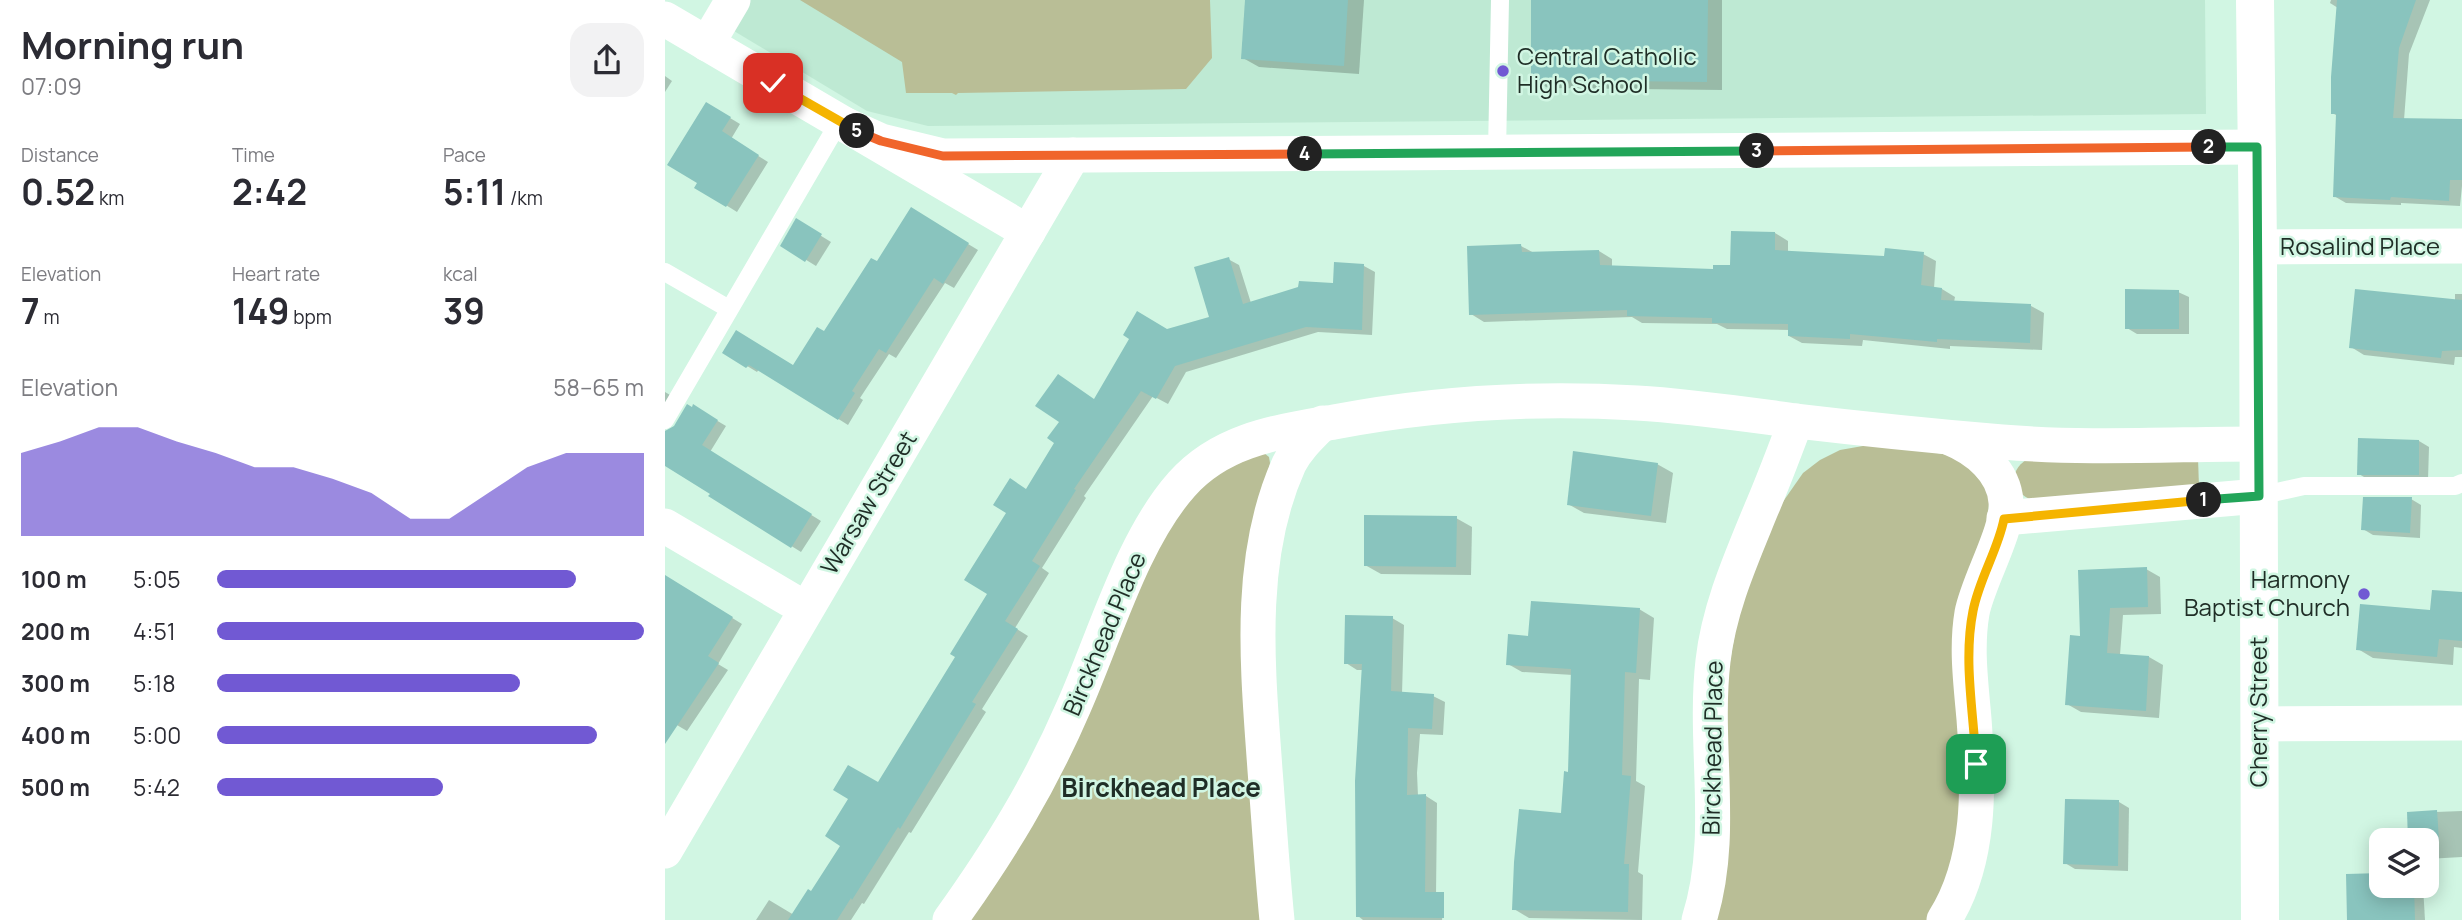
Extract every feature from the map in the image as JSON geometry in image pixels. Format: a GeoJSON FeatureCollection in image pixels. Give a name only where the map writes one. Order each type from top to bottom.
{"type":"FeatureCollection","features":[{"type":"Feature","properties":{"kind":"main road","name":"Cherry Street"},"geometry":{"type":"LineString","coordinates":[[2255,0],[2260,920]]}},
{"type":"Feature","properties":{"kind":"street"},"geometry":{"type":"LineString","coordinates":[[707,44],[733,0]]}},
{"type":"Feature","properties":{"kind":"street"},"geometry":{"type":"LineString","coordinates":[[665,19],[1028,232]]}},
{"type":"Feature","properties":{"kind":"street"},"geometry":{"type":"LineString","coordinates":[[839,121],[881,141],[943,156],[2257,147]]}},
{"type":"Feature","properties":{"kind":"street","name":"Warsaw Street"},"geometry":{"type":"LineString","coordinates":[[665,851],[1073,155]]}},
{"type":"Feature","properties":{"kind":"street","name":"Rosalind Place"},"geometry":{"type":"LineString","coordinates":[[2258,247],[2462,246]]}},
{"type":"Feature","properties":{"kind":"street","name":"Birckhead Place"},"geometry":{"type":"LineString","coordinates":[[950,920],[996,855],[1035,788],[1074,706],[1137,555],[1153,524],[1185,480],[1206,462],[1245,441],[1323,423],[1418,408],[1560,402],[1687,407],[1947,437],[2045,444],[2258,444]]}},
{"type":"Feature","properties":{"kind":"street","name":"Birckhead Place"},"geometry":{"type":"LineString","coordinates":[[1699,920],[1708,886],[1711,854],[1713,659],[1727,599],[1796,421]]}},
{"type":"Feature","properties":{"kind":"street"},"geometry":{"type":"LineString","coordinates":[[1277,920],[1259,696],[1259,594],[1271,520],[1279,491],[1296,453],[1323,423]]}},
{"type":"Feature","properties":{"kind":"street","name":"Birckhead Place"},"geometry":{"type":"LineString","coordinates":[[1944,920],[1967,868],[1975,821],[1976,764],[1969,653],[1973,611],[2007,505],[2003,487],[1994,472],[1974,450],[1947,437]]}},
{"type":"Feature","properties":{"kind":"street"},"geometry":{"type":"LineString","coordinates":[[2004,519],[2259,496]]}},
{"type":"Feature","properties":{"kind":"street"},"geometry":{"type":"LineString","coordinates":[[665,526],[806,609]]}},
{"type":"Feature","properties":{"kind":"street"},"geometry":{"type":"LineString","coordinates":[[2259,724],[2462,723]]}},
{"type":"Feature","properties":{"kind":"lane"},"geometry":{"type":"LineString","coordinates":[[1497,152],[1500,0]]}},
{"type":"Feature","properties":{"kind":"lane"},"geometry":{"type":"LineString","coordinates":[[665,420],[839,121]]}},
{"type":"Feature","properties":{"kind":"lane"},"geometry":{"type":"LineString","coordinates":[[665,272],[729,309]]}},
{"type":"Feature","properties":{"kind":"lane"},"geometry":{"type":"LineString","coordinates":[[2259,496],[2304,486],[2462,484]]}},
{"type":"Feature","properties":{"kind":"shaded area","name":"Central Catholic High School"},"geometry":{"type":"Polygon","coordinates":[[[748,0],[2205,0],[2206,114],[928,126],[867,111],[734,31],[748,0]]]}},
{"type":"Feature","properties":{"kind":"shaded area"},"geometry":{"type":"Polygon","coordinates":[[[800,0],[1210,0],[1212,58],[1186,89],[956,95],[906,93],[902,62],[800,0]]]}},
{"type":"Feature","properties":{"kind":"shaded area"},"geometry":{"type":"Polygon","coordinates":[[[1880,443],[1960,457],[1990,492],[1961,820],[1954,864],[1927,920],[1713,920],[1725,691],[1740,603],[1780,506],[1803,473],[1840,450],[1880,443]]]}},
{"type":"Feature","properties":{"kind":"shaded area"},"geometry":{"type":"Polygon","coordinates":[[[1264,453],[1269,457],[1270,463],[1258,517],[1263,920],[966,920],[1164,531],[1213,473],[1264,453]]]}},
{"type":"Feature","properties":{"kind":"shaded area"},"geometry":{"type":"Polygon","coordinates":[[[2031,457],[2198,458],[2199,487],[2035,501],[2020,492],[2014,480],[2018,468],[2031,457]]]}},
{"type":"Feature","properties":{"kind":"building"},"geometry":{"type":"Polygon","coordinates":[[[1245,0],[1348,0],[1344,66],[1241,59],[1245,0]]]}},
{"type":"Feature","properties":{"kind":"building"},"geometry":{"type":"Polygon","coordinates":[[[1531,0],[1708,0],[1707,82],[1531,80],[1531,0]]]}},
{"type":"Feature","properties":{"kind":"building"},"geometry":{"type":"Polygon","coordinates":[[[2337,0],[2416,0],[2399,48],[2393,118],[2462,119],[2462,180],[2450,180],[2449,201],[2333,197],[2336,114],[2331,114],[2331,77],[2337,0]]]}},
{"type":"Feature","properties":{"kind":"building"},"geometry":{"type":"Polygon","coordinates":[[[706,102],[731,117],[722,131],[759,155],[726,207],[694,188],[697,183],[667,165],[706,102]]]}},
{"type":"Feature","properties":{"kind":"building"},"geometry":{"type":"Polygon","coordinates":[[[911,207],[969,243],[943,284],[934,278],[886,353],[879,349],[852,391],[855,393],[838,420],[749,365],[746,368],[722,353],[736,330],[793,365],[817,327],[824,331],[871,258],[877,261],[911,207]]]}},
{"type":"Feature","properties":{"kind":"building"},"geometry":{"type":"Polygon","coordinates":[[[796,218],[822,234],[805,262],[780,246],[796,218]]]}},
{"type":"Feature","properties":{"kind":"building"},"geometry":{"type":"Polygon","coordinates":[[[1731,231],[1775,232],[1775,250],[1884,256],[1885,248],[1924,252],[1921,285],[1942,288],[1941,300],[2031,304],[2030,343],[1937,339],[1937,342],[1850,334],[1850,339],[1788,336],[1788,324],[1712,323],[1712,318],[1627,316],[1627,310],[1469,315],[1467,246],[1521,244],[1522,252],[1599,250],[1600,265],[1713,269],[1713,265],[1730,265],[1731,231]]]}},
{"type":"Feature","properties":{"kind":"building"},"geometry":{"type":"Polygon","coordinates":[[[1229,257],[1243,304],[1298,287],[1299,281],[1333,283],[1334,262],[1364,264],[1362,330],[1306,327],[1175,366],[1156,399],[1141,391],[1074,489],[1076,490],[1032,561],[1040,566],[1005,621],[1018,629],[972,702],[976,704],[900,829],[898,827],[837,920],[788,920],[808,889],[811,891],[840,846],[825,836],[848,799],[833,790],[848,765],[878,782],[955,657],[950,654],[987,594],[964,580],[1006,513],[993,505],[1010,478],[1026,489],[1054,443],[1047,438],[1059,422],[1035,406],[1058,374],[1094,399],[1129,339],[1123,335],[1137,311],[1167,329],[1209,317],[1194,267],[1229,257]]]}},
{"type":"Feature","properties":{"kind":"building"},"geometry":{"type":"Polygon","coordinates":[[[2125,289],[2179,290],[2179,329],[2125,329],[2125,289]]]}},
{"type":"Feature","properties":{"kind":"building"},"geometry":{"type":"Polygon","coordinates":[[[2355,289],[2462,300],[2462,350],[2442,351],[2441,358],[2349,348],[2355,289]]]}},
{"type":"Feature","properties":{"kind":"building"},"geometry":{"type":"Polygon","coordinates":[[[687,404],[692,407],[693,404],[718,420],[702,445],[812,514],[791,548],[665,466],[665,431],[674,426],[687,404]]]}},
{"type":"Feature","properties":{"kind":"building"},"geometry":{"type":"Polygon","coordinates":[[[2358,438],[2419,440],[2419,475],[2357,475],[2358,438]]]}},
{"type":"Feature","properties":{"kind":"building"},"geometry":{"type":"Polygon","coordinates":[[[1573,451],[1658,463],[1651,516],[1567,505],[1573,451]]]}},
{"type":"Feature","properties":{"kind":"building"},"geometry":{"type":"Polygon","coordinates":[[[2363,497],[2412,497],[2410,533],[2361,530],[2363,497]]]}},
{"type":"Feature","properties":{"kind":"building"},"geometry":{"type":"Polygon","coordinates":[[[1364,515],[1457,516],[1456,567],[1364,566],[1364,515]]]}},
{"type":"Feature","properties":{"kind":"building"},"geometry":{"type":"Polygon","coordinates":[[[2147,567],[2148,607],[2110,608],[2107,653],[2149,656],[2146,711],[2065,705],[2070,635],[2080,636],[2078,570],[2147,567]]]}},
{"type":"Feature","properties":{"kind":"building"},"geometry":{"type":"Polygon","coordinates":[[[665,575],[733,617],[708,656],[719,663],[665,744],[665,575]]]}},
{"type":"Feature","properties":{"kind":"building"},"geometry":{"type":"Polygon","coordinates":[[[2432,590],[2462,592],[2462,641],[2439,639],[2437,657],[2356,650],[2360,604],[2430,610],[2432,590]]]}},
{"type":"Feature","properties":{"kind":"building"},"geometry":{"type":"Polygon","coordinates":[[[1531,601],[1640,608],[1636,673],[1625,672],[1622,775],[1631,776],[1624,864],[1629,864],[1628,912],[1512,910],[1519,809],[1561,813],[1564,771],[1568,772],[1571,669],[1506,665],[1508,634],[1528,636],[1531,601]]]}},
{"type":"Feature","properties":{"kind":"building"},"geometry":{"type":"Polygon","coordinates":[[[1345,615],[1393,616],[1391,691],[1434,694],[1432,729],[1408,728],[1407,795],[1426,794],[1425,892],[1444,892],[1444,918],[1356,917],[1355,781],[1362,664],[1344,664],[1345,615]]]}},
{"type":"Feature","properties":{"kind":"building"},"geometry":{"type":"Polygon","coordinates":[[[2065,799],[2119,800],[2118,866],[2063,864],[2065,799]]]}},
{"type":"Feature","properties":{"kind":"building"},"geometry":{"type":"Polygon","coordinates":[[[2437,810],[2438,828],[2408,828],[2407,812],[2437,810]]]}},
{"type":"Feature","properties":{"kind":"building"},"geometry":{"type":"Polygon","coordinates":[[[2369,873],[2369,898],[2414,898],[2415,920],[2347,920],[2346,874],[2369,873]]]}},
{"type":"Feature","properties":{"kind":"place","name":"Central Catholic High School"},"geometry":{"type":"Point","coordinates":[1503,71]}},
{"type":"Feature","properties":{"kind":"place","name":"Harmony Baptist Church"},"geometry":{"type":"Point","coordinates":[2364,594]}},
{"type":"Feature","properties":{"kind":"district","name":"Birckhead Place"},"geometry":{"type":"Point","coordinates":[1161,788]}},
{"type":"Feature","properties":{"kind":"route"},"geometry":{"type":"LineString","coordinates":[[773,83],[858,132],[881,141],[943,156],[2257,147],[2259,496],[2004,519],[1983,573],[1970,632],[1970,679],[1976,764]]}}]}
